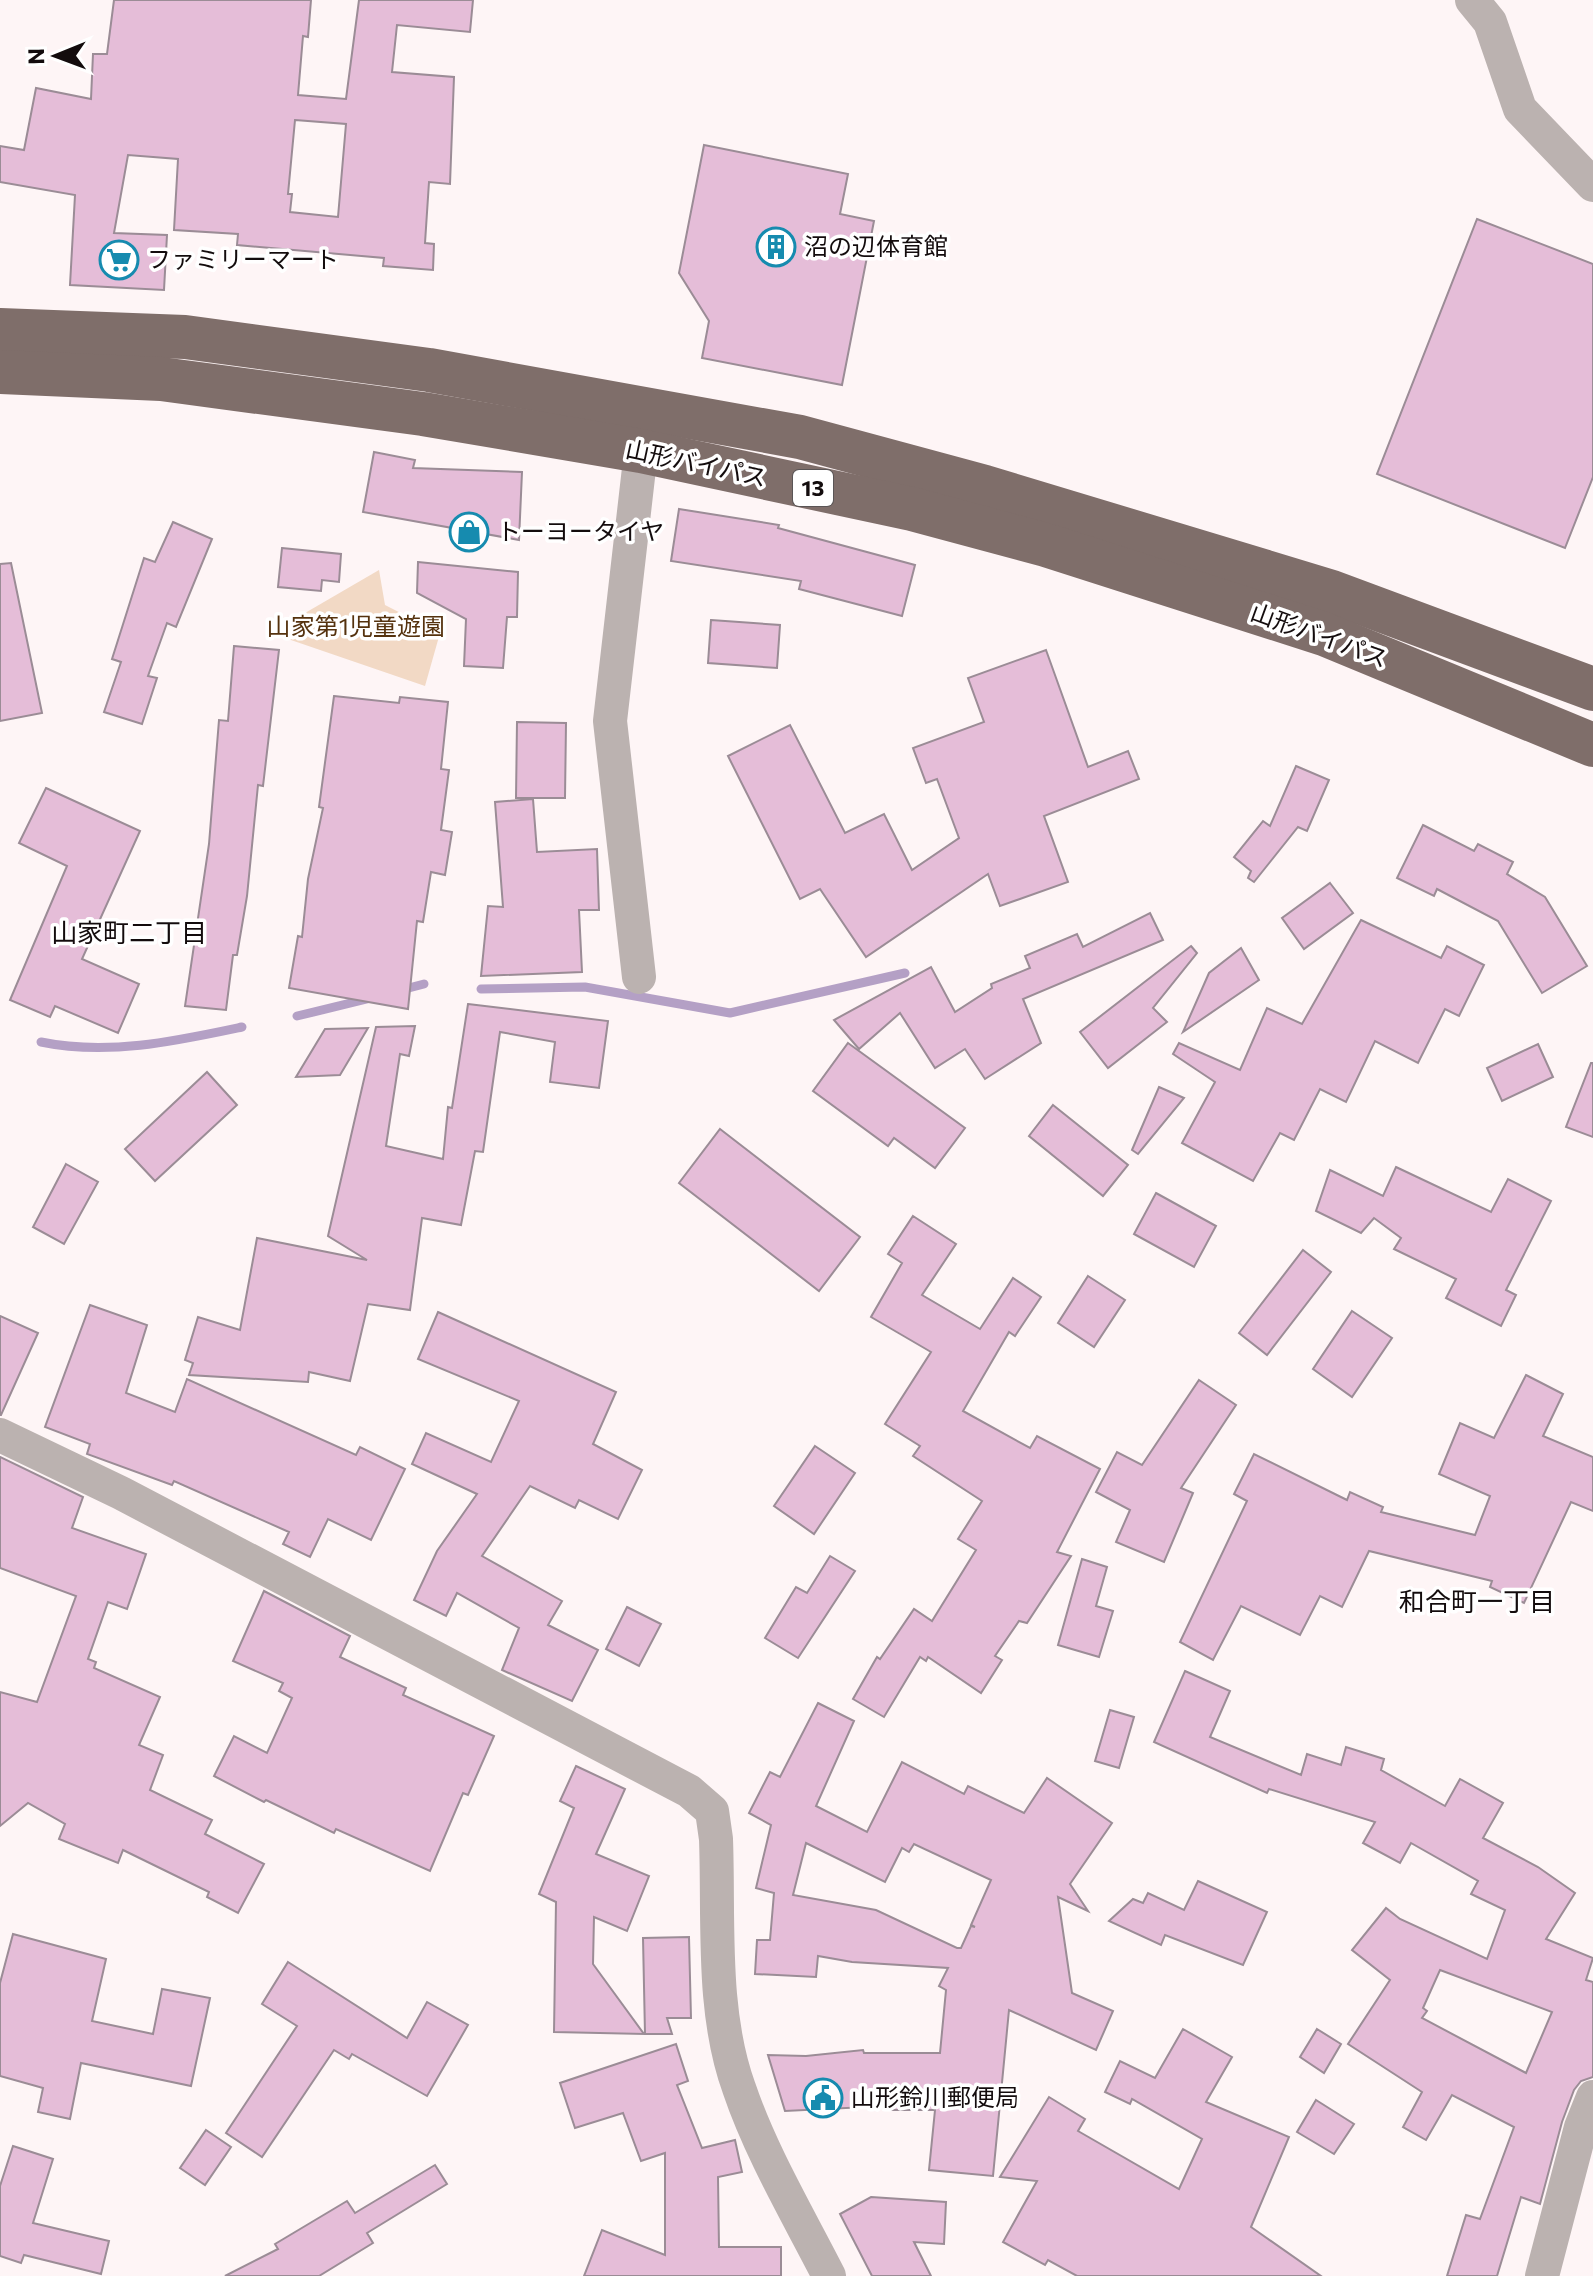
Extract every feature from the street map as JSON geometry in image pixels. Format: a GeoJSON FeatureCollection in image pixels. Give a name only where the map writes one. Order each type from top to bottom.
{"type":"FeatureCollection","features":[{"type":"Feature","properties":{"kind":"highway","name":"山形バイパス"},"geometry":{"type":"LineString","coordinates":[[0,330],[185,337],[368,362],[800,437],[985,487],[1332,592],[1593,689]]}},
{"type":"Feature","properties":{"kind":"highway","name":"山形バイパス"},"geometry":{"type":"LineString","coordinates":[[0,372],[161,379],[423,414],[641,451],[912,509],[1046,545],[1324,634],[1593,745]]}},
{"type":"Feature","properties":{"kind":"street"},"geometry":{"type":"LineString","coordinates":[[1472,0],[1490,22],[1520,109],[1593,185]]}},
{"type":"Feature","properties":{"kind":"street"},"geometry":{"type":"LineString","coordinates":[[639,977],[610,721],[641,451]]}},
{"type":"Feature","properties":{"kind":"street"},"geometry":{"type":"LineString","coordinates":[[0,1435],[121,1493],[689,1791],[712,1811],[716,1839],[723,2005],[738,2087],[773,2168],[829,2276]]}},
{"type":"Feature","properties":{"kind":"street"},"geometry":{"type":"LineString","coordinates":[[1542,2276],[1581,2127],[1593,2097]]}},
{"type":"Feature","properties":{"kind":"green space","name":"山家第1児童遊園"},"geometry":{"type":"Polygon","coordinates":[[[379,570],[385,605],[440,633],[425,686],[288,639],[293,620],[379,570]]]}},
{"type":"Feature","properties":{"kind":"building"},"geometry":{"type":"Polygon","coordinates":[[[114,0],[311,0],[308,37],[303,36],[298,95],[346,99],[359,0],[473,0],[470,32],[397,25],[392,72],[454,77],[450,184],[429,182],[425,243],[434,244],[433,270],[383,266],[384,258],[237,245],[238,234],[174,230],[178,159],[128,155],[114,233],[167,235],[164,290],[70,285],[75,195],[0,182],[0,146],[24,150],[36,88],[91,99],[93,54],[107,54],[114,0]],[[295,120],[288,194],[292,194],[290,212],[338,217],[346,124],[295,120]]]}},
{"type":"Feature","properties":{"kind":"building","name":"沼の辺体育館"},"geometry":{"type":"Polygon","coordinates":[[[704,145],[848,174],[840,214],[874,221],[842,385],[702,358],[709,321],[679,273],[704,145]]]}},
{"type":"Feature","properties":{"kind":"building"},"geometry":{"type":"Polygon","coordinates":[[[1477,219],[1593,264],[1593,477],[1565,548],[1377,474],[1477,219]]]}},
{"type":"Feature","properties":{"kind":"building"},"geometry":{"type":"Polygon","coordinates":[[[374,452],[415,460],[413,468],[522,472],[519,540],[363,512],[374,452]]]}},
{"type":"Feature","properties":{"kind":"building"},"geometry":{"type":"Polygon","coordinates":[[[679,509],[779,525],[778,528],[915,565],[902,616],[799,589],[801,581],[671,561],[679,509]]]}},
{"type":"Feature","properties":{"kind":"building"},"geometry":{"type":"Polygon","coordinates":[[[173,522],[212,539],[176,627],[167,623],[148,676],[157,678],[142,724],[104,712],[121,662],[112,659],[144,558],[155,562],[173,522]]]}},
{"type":"Feature","properties":{"kind":"building"},"geometry":{"type":"Polygon","coordinates":[[[282,548],[341,554],[339,582],[322,580],[321,591],[278,587],[282,548]]]}},
{"type":"Feature","properties":{"kind":"building"},"geometry":{"type":"Polygon","coordinates":[[[418,562],[518,572],[517,617],[507,617],[503,668],[464,666],[466,619],[417,593],[418,562]]]}},
{"type":"Feature","properties":{"kind":"building"},"geometry":{"type":"Polygon","coordinates":[[[11,563],[42,713],[0,721],[0,564],[11,563]]]}},
{"type":"Feature","properties":{"kind":"building"},"geometry":{"type":"Polygon","coordinates":[[[711,620],[780,625],[777,668],[708,663],[711,620]]]}},
{"type":"Feature","properties":{"kind":"building"},"geometry":{"type":"Polygon","coordinates":[[[234,646],[279,650],[263,786],[258,785],[247,896],[237,955],[233,955],[226,1010],[185,1006],[209,844],[219,720],[228,721],[234,646]]]}},
{"type":"Feature","properties":{"kind":"building"},"geometry":{"type":"Polygon","coordinates":[[[1046,650],[1088,767],[1128,751],[1139,779],[1044,816],[1068,882],[1000,906],[988,874],[866,957],[820,889],[800,899],[728,756],[790,725],[845,833],[884,814],[912,870],[959,838],[937,779],[926,783],[913,748],[984,722],[968,678],[1046,650]]]}},
{"type":"Feature","properties":{"kind":"building"},"geometry":{"type":"Polygon","coordinates":[[[334,696],[399,703],[400,697],[448,702],[441,769],[449,770],[441,830],[452,832],[445,875],[431,872],[423,922],[417,921],[408,1009],[289,988],[298,936],[302,937],[308,879],[323,808],[319,807],[334,696]]]}},
{"type":"Feature","properties":{"kind":"building"},"geometry":{"type":"Polygon","coordinates":[[[517,722],[566,723],[565,798],[516,798],[517,722]]]}},
{"type":"Feature","properties":{"kind":"building"},"geometry":{"type":"Polygon","coordinates":[[[1296,766],[1329,780],[1307,831],[1298,827],[1254,882],[1248,878],[1251,871],[1234,857],[1263,821],[1270,826],[1296,766]]]}},
{"type":"Feature","properties":{"kind":"building"},"geometry":{"type":"Polygon","coordinates":[[[46,788],[140,831],[82,959],[139,984],[118,1033],[55,1006],[50,1017],[10,1000],[67,866],[19,843],[46,788]]]}},
{"type":"Feature","properties":{"kind":"building"},"geometry":{"type":"Polygon","coordinates":[[[533,799],[537,852],[597,849],[599,910],[579,910],[582,972],[481,976],[488,906],[503,907],[495,802],[533,799]]]}},
{"type":"Feature","properties":{"kind":"building"},"geometry":{"type":"Polygon","coordinates":[[[1423,825],[1474,851],[1478,844],[1513,862],[1507,874],[1545,897],[1587,966],[1542,993],[1498,921],[1437,889],[1434,896],[1397,878],[1423,825]]]}},
{"type":"Feature","properties":{"kind":"building"},"geometry":{"type":"Polygon","coordinates":[[[1330,883],[1353,913],[1304,949],[1282,918],[1330,883]]]}},
{"type":"Feature","properties":{"kind":"building"},"geometry":{"type":"Polygon","coordinates":[[[1150,913],[1163,940],[1023,999],[1041,1043],[985,1079],[965,1049],[935,1068],[900,1013],[859,1049],[834,1020],[931,967],[955,1012],[992,988],[991,984],[1030,968],[1025,956],[1077,934],[1083,947],[1150,913]]]}},
{"type":"Feature","properties":{"kind":"building"},"geometry":{"type":"Polygon","coordinates":[[[1361,920],[1441,958],[1447,946],[1484,965],[1459,1016],[1445,1009],[1418,1063],[1375,1041],[1346,1102],[1320,1089],[1294,1140],[1280,1133],[1253,1181],[1182,1143],[1215,1082],[1173,1054],[1179,1043],[1240,1070],[1267,1008],[1302,1024],[1361,920]]]}},
{"type":"Feature","properties":{"kind":"building"},"geometry":{"type":"Polygon","coordinates":[[[1191,946],[1197,953],[1153,1008],[1167,1022],[1108,1068],[1080,1032],[1191,946]]]}},
{"type":"Feature","properties":{"kind":"building"},"geometry":{"type":"Polygon","coordinates":[[[1241,948],[1259,980],[1183,1032],[1209,973],[1241,948]]]}},
{"type":"Feature","properties":{"kind":"building"},"geometry":{"type":"Polygon","coordinates":[[[468,1004],[608,1021],[599,1088],[550,1082],[555,1042],[500,1032],[483,1152],[475,1151],[461,1225],[422,1218],[410,1310],[368,1304],[350,1381],[309,1372],[308,1382],[189,1375],[193,1363],[185,1360],[198,1317],[240,1330],[257,1238],[367,1260],[328,1236],[376,1027],[415,1026],[409,1056],[400,1054],[386,1146],[443,1159],[448,1107],[452,1108],[468,1004]]]}},
{"type":"Feature","properties":{"kind":"building"},"geometry":{"type":"Polygon","coordinates":[[[368,1028],[340,1075],[296,1077],[325,1029],[368,1028]]]}},
{"type":"Feature","properties":{"kind":"building"},"geometry":{"type":"Polygon","coordinates":[[[848,1043],[965,1128],[935,1168],[894,1138],[888,1146],[813,1091],[848,1043]]]}},
{"type":"Feature","properties":{"kind":"building"},"geometry":{"type":"Polygon","coordinates":[[[1538,1044],[1553,1077],[1502,1101],[1487,1068],[1538,1044]]]}},
{"type":"Feature","properties":{"kind":"building"},"geometry":{"type":"Polygon","coordinates":[[[1593,1063],[1593,1137],[1566,1127],[1593,1063]]]}},
{"type":"Feature","properties":{"kind":"building"},"geometry":{"type":"Polygon","coordinates":[[[207,1072],[237,1105],[155,1181],[125,1149],[207,1072]]]}},
{"type":"Feature","properties":{"kind":"building"},"geometry":{"type":"Polygon","coordinates":[[[1159,1087],[1184,1098],[1138,1154],[1132,1150],[1159,1087]]]}},
{"type":"Feature","properties":{"kind":"building"},"geometry":{"type":"Polygon","coordinates":[[[1053,1105],[1128,1165],[1103,1196],[1029,1136],[1053,1105]]]}},
{"type":"Feature","properties":{"kind":"building"},"geometry":{"type":"Polygon","coordinates":[[[720,1129],[860,1237],[819,1291],[679,1183],[720,1129]]]}},
{"type":"Feature","properties":{"kind":"building"},"geometry":{"type":"Polygon","coordinates":[[[66,1164],[98,1182],[64,1244],[33,1227],[66,1164]]]}},
{"type":"Feature","properties":{"kind":"building"},"geometry":{"type":"Polygon","coordinates":[[[1396,1167],[1491,1212],[1508,1179],[1551,1201],[1506,1290],[1516,1295],[1501,1326],[1446,1298],[1456,1279],[1394,1249],[1401,1238],[1374,1218],[1361,1233],[1316,1211],[1330,1170],[1383,1196],[1396,1167]]]}},
{"type":"Feature","properties":{"kind":"building"},"geometry":{"type":"Polygon","coordinates":[[[1156,1193],[1216,1226],[1194,1267],[1134,1234],[1156,1193]]]}},
{"type":"Feature","properties":{"kind":"building"},"geometry":{"type":"Polygon","coordinates":[[[913,1216],[956,1244],[922,1295],[980,1329],[1013,1278],[1041,1297],[1015,1336],[1009,1332],[963,1411],[1030,1448],[1037,1436],[1100,1469],[1057,1552],[1071,1556],[1027,1623],[1019,1621],[995,1656],[1002,1660],[981,1693],[928,1657],[926,1661],[920,1657],[884,1717],[853,1699],[877,1657],[880,1659],[914,1609],[932,1621],[976,1550],[958,1539],[982,1501],[913,1456],[920,1446],[885,1424],[931,1352],[871,1317],[902,1263],[888,1254],[913,1216]]]}},
{"type":"Feature","properties":{"kind":"building"},"geometry":{"type":"Polygon","coordinates":[[[1303,1250],[1331,1272],[1267,1355],[1239,1333],[1303,1250]]]}},
{"type":"Feature","properties":{"kind":"building"},"geometry":{"type":"Polygon","coordinates":[[[1088,1276],[1125,1300],[1094,1347],[1058,1323],[1088,1276]]]}},
{"type":"Feature","properties":{"kind":"building"},"geometry":{"type":"Polygon","coordinates":[[[90,1305],[147,1325],[126,1393],[175,1412],[187,1379],[356,1455],[360,1447],[405,1469],[371,1540],[328,1519],[310,1557],[283,1544],[289,1532],[174,1481],[172,1485],[87,1454],[90,1444],[45,1427],[90,1305]]]}},
{"type":"Feature","properties":{"kind":"building"},"geometry":{"type":"Polygon","coordinates":[[[1352,1311],[1392,1338],[1352,1397],[1313,1369],[1352,1311]]]}},
{"type":"Feature","properties":{"kind":"building"},"geometry":{"type":"Polygon","coordinates":[[[438,1312],[616,1392],[593,1444],[642,1470],[618,1519],[579,1500],[575,1508],[530,1486],[482,1556],[562,1601],[548,1625],[598,1650],[572,1701],[502,1670],[519,1628],[457,1593],[446,1616],[414,1600],[437,1551],[477,1494],[412,1464],[426,1433],[491,1462],[519,1401],[418,1359],[438,1312]]]}},
{"type":"Feature","properties":{"kind":"building"},"geometry":{"type":"Polygon","coordinates":[[[0,1316],[38,1333],[1,1415],[0,1415],[0,1316]]]}},
{"type":"Feature","properties":{"kind":"building"},"geometry":{"type":"Polygon","coordinates":[[[1526,1375],[1563,1394],[1543,1436],[1593,1457],[1593,1511],[1571,1502],[1524,1603],[1490,1587],[1492,1581],[1369,1551],[1342,1607],[1320,1596],[1300,1635],[1241,1606],[1213,1660],[1180,1642],[1247,1501],[1234,1494],[1254,1454],[1347,1500],[1350,1492],[1383,1507],[1381,1512],[1475,1535],[1490,1496],[1439,1474],[1460,1423],[1494,1438],[1526,1375]]]}},
{"type":"Feature","properties":{"kind":"building"},"geometry":{"type":"Polygon","coordinates":[[[1199,1380],[1236,1405],[1181,1488],[1193,1493],[1164,1562],[1116,1542],[1130,1510],[1096,1492],[1117,1452],[1142,1465],[1199,1380]]]}},
{"type":"Feature","properties":{"kind":"building"},"geometry":{"type":"Polygon","coordinates":[[[815,1446],[855,1473],[814,1534],[774,1506],[815,1446]]]}},
{"type":"Feature","properties":{"kind":"building"},"geometry":{"type":"Polygon","coordinates":[[[0,1457],[83,1497],[72,1528],[146,1554],[127,1609],[108,1602],[88,1659],[96,1662],[94,1668],[160,1697],[139,1745],[163,1755],[150,1790],[212,1820],[205,1834],[264,1864],[238,1913],[207,1897],[209,1892],[123,1850],[118,1863],[59,1839],[65,1824],[28,1803],[0,1826],[0,1692],[37,1702],[76,1596],[0,1568],[0,1457]]]}},
{"type":"Feature","properties":{"kind":"building"},"geometry":{"type":"Polygon","coordinates":[[[830,1556],[855,1571],[798,1658],[765,1638],[796,1587],[807,1593],[830,1556]]]}},
{"type":"Feature","properties":{"kind":"building"},"geometry":{"type":"Polygon","coordinates":[[[1082,1559],[1107,1567],[1096,1606],[1113,1611],[1099,1657],[1058,1645],[1082,1559]]]}},
{"type":"Feature","properties":{"kind":"building"},"geometry":{"type":"Polygon","coordinates":[[[264,1591],[350,1636],[340,1657],[406,1688],[403,1695],[494,1736],[468,1795],[463,1793],[430,1871],[336,1829],[334,1833],[214,1776],[234,1736],[267,1753],[292,1698],[279,1691],[283,1683],[233,1661],[264,1591]]]}},
{"type":"Feature","properties":{"kind":"building"},"geometry":{"type":"Polygon","coordinates":[[[627,1607],[661,1624],[639,1666],[606,1649],[627,1607]]]}},
{"type":"Feature","properties":{"kind":"building"},"geometry":{"type":"Polygon","coordinates":[[[1185,1671],[1230,1691],[1210,1737],[1301,1775],[1307,1754],[1341,1765],[1346,1747],[1384,1759],[1381,1770],[1445,1806],[1460,1779],[1503,1803],[1483,1838],[1538,1867],[1575,1893],[1546,1939],[1593,1958],[1586,1980],[1593,1982],[1593,2077],[1581,2081],[1574,2090],[1540,2204],[1521,2197],[1497,2276],[1447,2276],[1466,2215],[1480,2219],[1514,2127],[1452,2095],[1426,2140],[1403,2127],[1422,2092],[1348,2044],[1390,1980],[1352,1950],[1386,1908],[1400,1919],[1487,1959],[1505,1910],[1471,1894],[1478,1881],[1411,1843],[1400,1863],[1363,1843],[1375,1822],[1269,1789],[1267,1793],[1154,1742],[1185,1671]],[[1440,1970],[1423,2008],[1427,2011],[1422,2018],[1526,2073],[1552,2012],[1440,1970]]]}},
{"type":"Feature","properties":{"kind":"building"},"geometry":{"type":"Polygon","coordinates":[[[818,1703],[854,1721],[816,1806],[867,1832],[902,1762],[964,1794],[968,1786],[1024,1813],[1047,1778],[1112,1823],[1070,1884],[1088,1911],[1058,1897],[1072,1993],[1113,2011],[1096,2050],[1009,2010],[993,2176],[929,2170],[935,2110],[887,2110],[887,2106],[785,2111],[768,2055],[806,2056],[863,2050],[864,2053],[940,2053],[946,1990],[939,1986],[948,1968],[852,1962],[818,1956],[816,1977],[755,1974],[757,1940],[770,1940],[774,1893],[756,1888],[771,1825],[749,1813],[770,1772],[780,1777],[818,1703]],[[806,1843],[793,1895],[876,1910],[961,1948],[971,1926],[975,1927],[971,1925],[991,1880],[914,1844],[909,1852],[902,1848],[885,1882],[806,1843]]]}},
{"type":"Feature","properties":{"kind":"building"},"geometry":{"type":"Polygon","coordinates":[[[1110,1710],[1134,1717],[1119,1768],[1095,1761],[1110,1710]]]}},
{"type":"Feature","properties":{"kind":"building"},"geometry":{"type":"Polygon","coordinates":[[[576,1766],[625,1789],[596,1854],[649,1876],[627,1931],[594,1917],[593,1964],[644,2034],[554,2032],[556,1902],[539,1894],[574,1808],[560,1801],[576,1766]]]}},
{"type":"Feature","properties":{"kind":"building"},"geometry":{"type":"Polygon","coordinates":[[[1198,1881],[1267,1912],[1243,1965],[1165,1935],[1161,1945],[1109,1921],[1133,1899],[1143,1903],[1148,1893],[1184,1910],[1198,1881]]]}},
{"type":"Feature","properties":{"kind":"building"},"geometry":{"type":"Polygon","coordinates":[[[13,1934],[106,1959],[92,2021],[153,2034],[162,1989],[210,1998],[191,2086],[81,2063],[70,2119],[38,2112],[43,2088],[0,2076],[0,1983],[13,1934]]]}},
{"type":"Feature","properties":{"kind":"building"},"geometry":{"type":"Polygon","coordinates":[[[689,1937],[691,2018],[667,2018],[672,2034],[645,2034],[643,1938],[689,1937]]]}},
{"type":"Feature","properties":{"kind":"building"},"geometry":{"type":"Polygon","coordinates":[[[288,1962],[407,2038],[427,2002],[468,2025],[427,2096],[352,2054],[349,2059],[334,2050],[262,2157],[226,2133],[297,2026],[262,2004],[288,1962]]]}},
{"type":"Feature","properties":{"kind":"building"},"geometry":{"type":"Polygon","coordinates":[[[1183,2029],[1232,2057],[1206,2102],[1289,2137],[1251,2227],[1321,2276],[1077,2276],[1048,2260],[1045,2265],[1003,2242],[1037,2181],[1000,2177],[1049,2097],[1085,2119],[1078,2131],[1179,2189],[1202,2139],[1132,2099],[1130,2104],[1105,2092],[1120,2061],[1155,2078],[1183,2029]]]}},
{"type":"Feature","properties":{"kind":"building"},"geometry":{"type":"Polygon","coordinates":[[[1317,2029],[1341,2044],[1324,2073],[1300,2057],[1317,2029]]]}},
{"type":"Feature","properties":{"kind":"building"},"geometry":{"type":"Polygon","coordinates":[[[676,2044],[688,2081],[677,2085],[702,2148],[735,2140],[742,2172],[718,2177],[719,2247],[781,2247],[781,2276],[584,2276],[602,2230],[665,2255],[665,2153],[641,2161],[623,2113],[575,2128],[560,2083],[676,2044]]]}},
{"type":"Feature","properties":{"kind":"building"},"geometry":{"type":"Polygon","coordinates":[[[1316,2100],[1354,2124],[1334,2154],[1297,2132],[1316,2100]]]}},
{"type":"Feature","properties":{"kind":"building"},"geometry":{"type":"Polygon","coordinates":[[[206,2130],[231,2147],[205,2185],[180,2168],[206,2130]]]}},
{"type":"Feature","properties":{"kind":"building"},"geometry":{"type":"Polygon","coordinates":[[[13,2146],[53,2159],[33,2223],[109,2241],[101,2274],[24,2255],[21,2263],[0,2256],[0,2186],[13,2146]]]}},
{"type":"Feature","properties":{"kind":"building"},"geometry":{"type":"Polygon","coordinates":[[[435,2165],[447,2184],[367,2233],[373,2243],[319,2276],[225,2276],[278,2249],[275,2244],[347,2201],[355,2213],[435,2165]]]}},
{"type":"Feature","properties":{"kind":"building"},"geometry":{"type":"Polygon","coordinates":[[[871,2197],[946,2202],[944,2244],[914,2242],[931,2276],[872,2276],[840,2214],[871,2197]]]}},
{"type":"Feature","properties":{"kind":"waterway"},"geometry":{"type":"LineString","coordinates":[[481,989],[585,987],[730,1013],[905,973]]}},
{"type":"Feature","properties":{"kind":"waterway"},"geometry":{"type":"LineString","coordinates":[[401,990],[424,984]]}},
{"type":"Feature","properties":{"kind":"waterway"},"geometry":{"type":"LineString","coordinates":[[297,1016],[371,998]]}},
{"type":"Feature","properties":{"kind":"waterway"},"geometry":{"type":"LineString","coordinates":[[41,1042],[91,1048],[117,1047],[167,1042],[242,1027]]}},
{"type":"Feature","properties":{"kind":"place","name":"沼の辺体育館"},"geometry":{"type":"Point","coordinates":[776,247]}},
{"type":"Feature","properties":{"kind":"place","name":"ファミリーマート"},"geometry":{"type":"Point","coordinates":[119,260]}},
{"type":"Feature","properties":{"kind":"place","name":"トーヨータイヤ"},"geometry":{"type":"Point","coordinates":[469,532]}},
{"type":"Feature","properties":{"kind":"place","name":"山形鈴川郵便局"},"geometry":{"type":"Point","coordinates":[823,2098]}},
{"type":"Feature","properties":{"kind":"district","name":"山家町二丁目"},"geometry":{"type":"Point","coordinates":[129,933]}},
{"type":"Feature","properties":{"kind":"district","name":"和合町一丁目"},"geometry":{"type":"Point","coordinates":[1477,1602]}}]}
